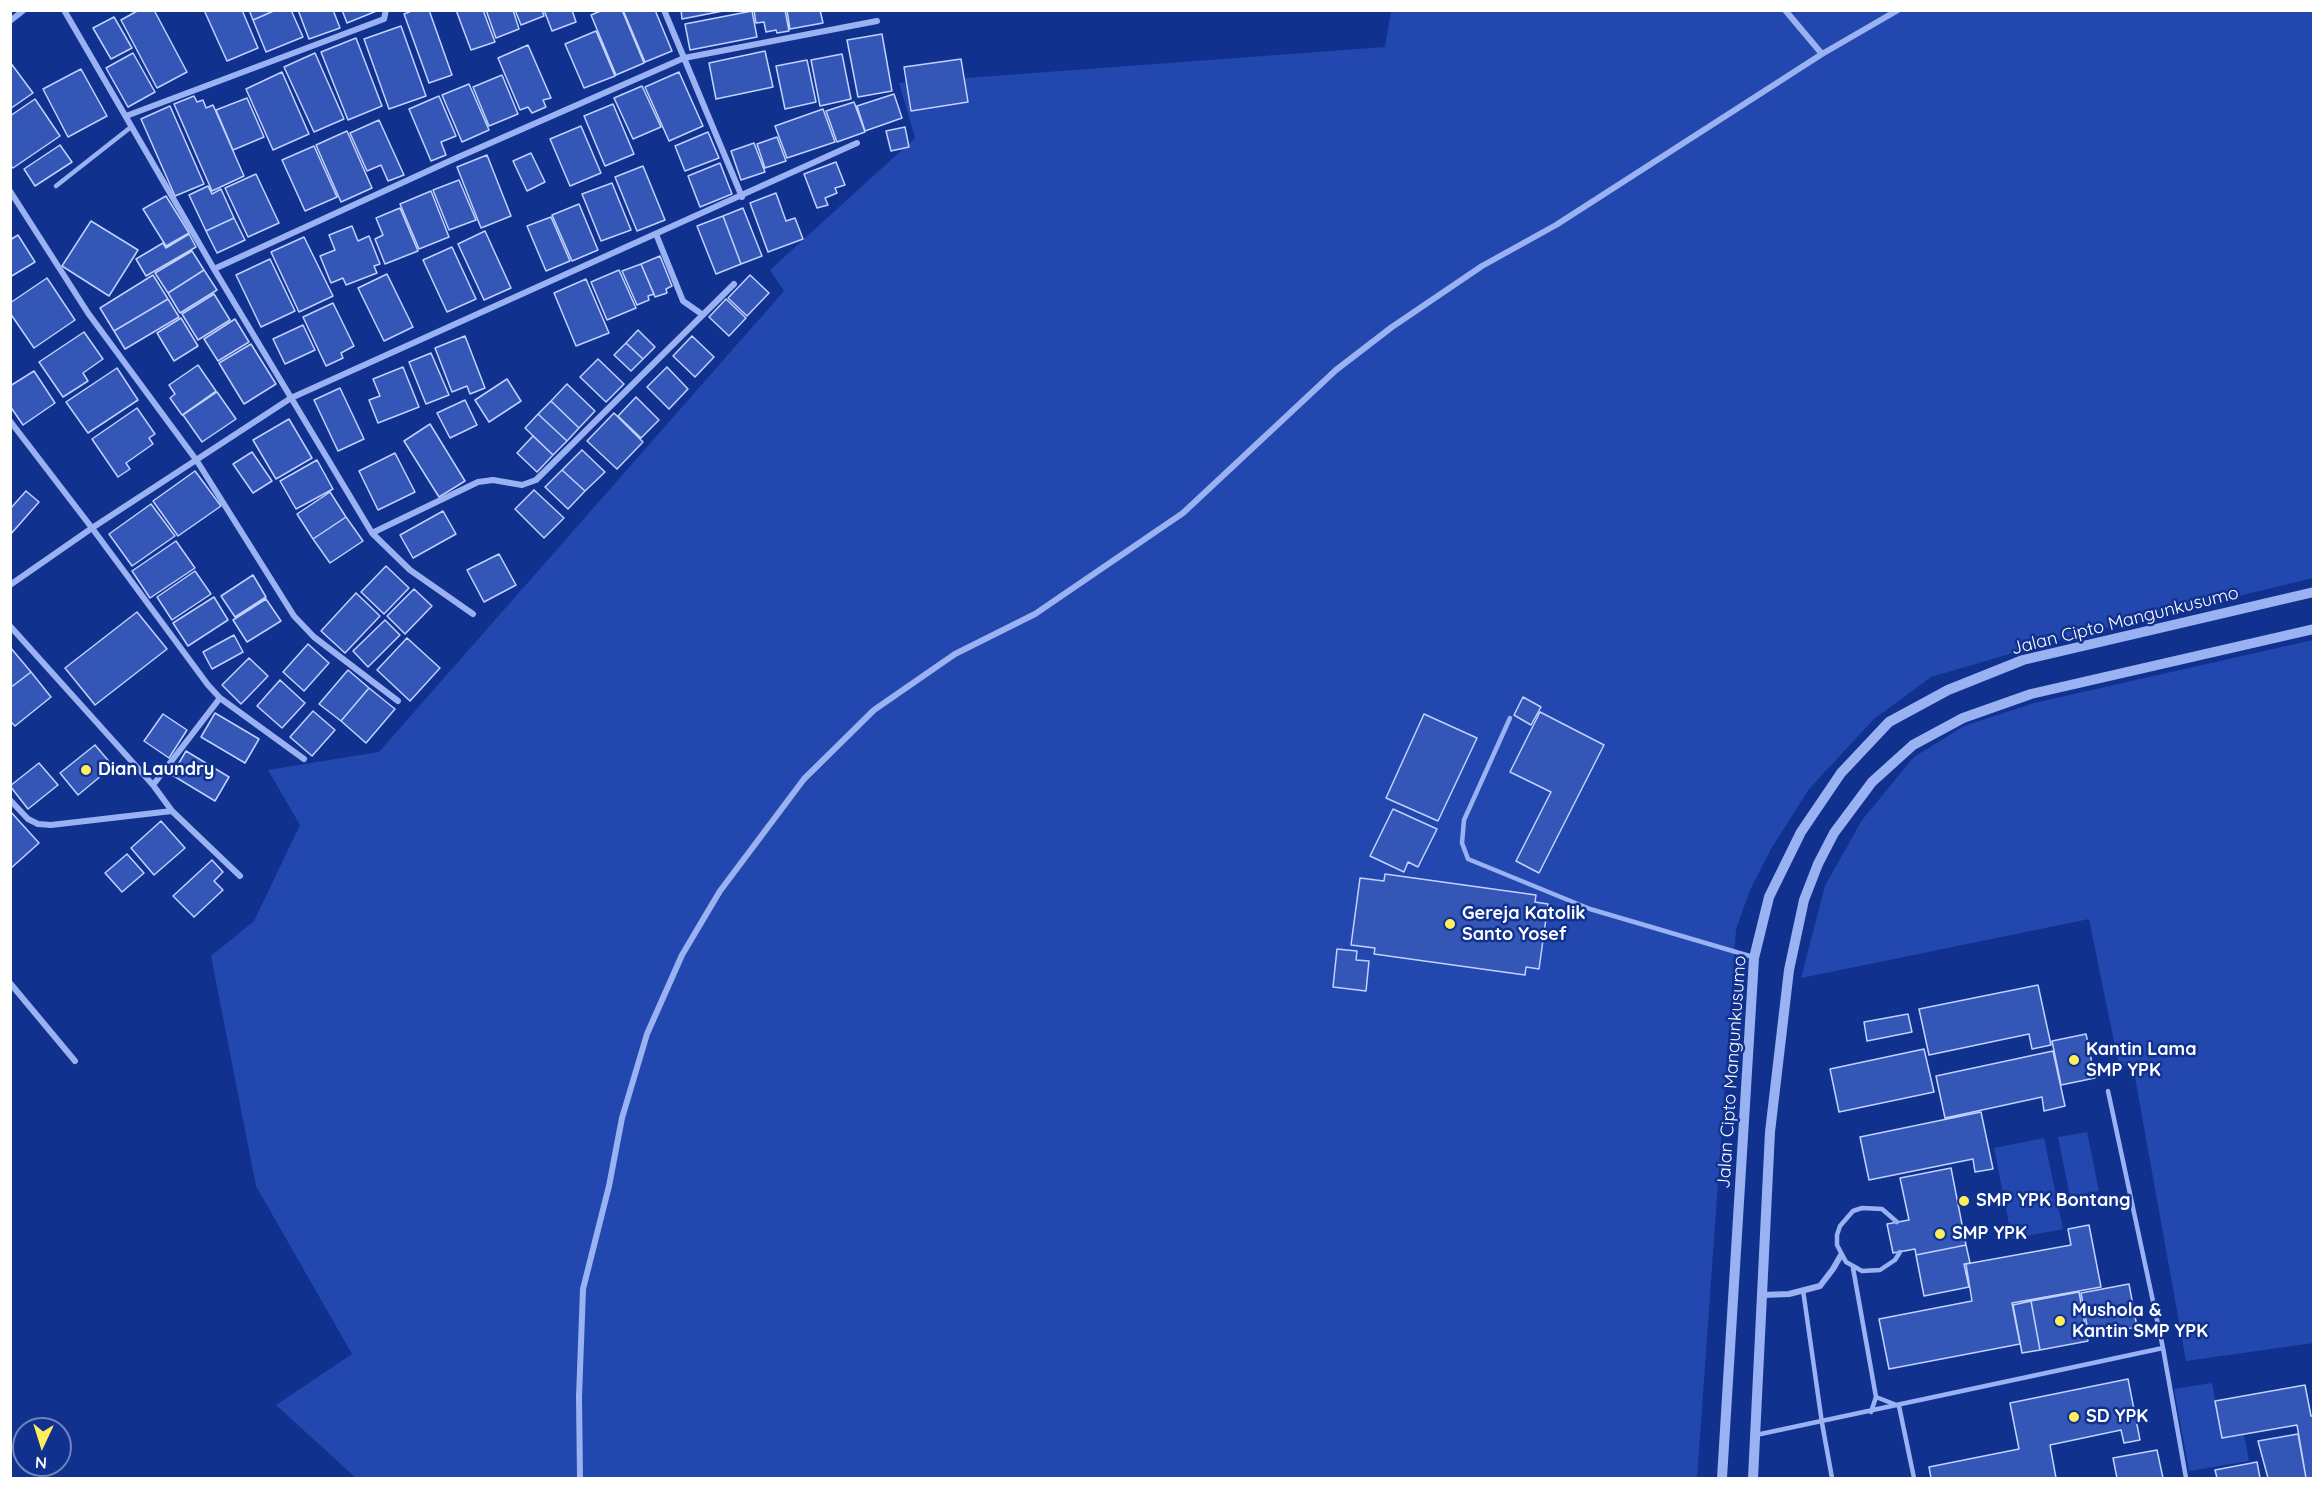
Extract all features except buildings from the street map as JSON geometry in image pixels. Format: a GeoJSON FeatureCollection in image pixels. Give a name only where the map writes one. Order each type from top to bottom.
{"type":"FeatureCollection","features":[{"type":"Feature","properties":{"kind":"street"},"geometry":{"type":"LineString","coordinates":[[10,21],[24,10]]}},
{"type":"Feature","properties":{"kind":"street"},"geometry":{"type":"LineString","coordinates":[[64,10],[214,270],[372,533],[410,570],[473,614]]}},
{"type":"Feature","properties":{"kind":"street"},"geometry":{"type":"LineString","coordinates":[[126,116],[384,19],[386,10]]}},
{"type":"Feature","properties":{"kind":"street"},"geometry":{"type":"LineString","coordinates":[[664,10],[742,197]]}},
{"type":"Feature","properties":{"kind":"street"},"geometry":{"type":"LineString","coordinates":[[1785,10],[1822,54]]}},
{"type":"Feature","properties":{"kind":"street"},"geometry":{"type":"LineString","coordinates":[[580,1479],[579,1397],[583,1289],[609,1186],[622,1118],[647,1034],[682,955],[720,891],[804,779],[874,710],[955,654],[1035,614],[1183,513],[1336,370],[1392,327],[1482,266],[1556,225],[1822,54],[1898,10]]}},
{"type":"Feature","properties":{"kind":"street"},"geometry":{"type":"LineString","coordinates":[[214,270],[454,159],[684,58],[877,21]]}},
{"type":"Feature","properties":{"kind":"street"},"geometry":{"type":"LineString","coordinates":[[10,585],[92,528],[291,398],[742,197],[857,143]]}},
{"type":"Feature","properties":{"kind":"street"},"geometry":{"type":"LineString","coordinates":[[10,191],[88,313],[197,461],[294,616],[314,637],[399,701]]}},
{"type":"Feature","properties":{"kind":"street"},"geometry":{"type":"LineString","coordinates":[[656,234],[683,301],[703,315]]}},
{"type":"Feature","properties":{"kind":"street"},"geometry":{"type":"LineString","coordinates":[[372,533],[478,482],[493,480],[522,485],[536,480],[734,284]]}},
{"type":"Feature","properties":{"kind":"street"},"geometry":{"type":"LineString","coordinates":[[10,421],[92,528],[197,672],[220,698],[304,759]]}},
{"type":"Feature","properties":{"kind":"street","name":"Jalan Cipto Mangunkusumo"},"geometry":{"type":"LineString","coordinates":[[1722,1479],[1754,958],[1769,897],[1801,832],[1841,773],[1889,722],[1948,690],[2023,660],[2313,592]]}},
{"type":"Feature","properties":{"kind":"street"},"geometry":{"type":"LineString","coordinates":[[10,626],[153,785],[172,811],[240,876]]}},
{"type":"Feature","properties":{"kind":"street"},"geometry":{"type":"LineString","coordinates":[[1753,1479],[1770,1132],[1789,970],[1804,900],[1818,864],[1834,833],[1872,782],[1913,745],[1963,718],[2031,694],[2313,629]]}},
{"type":"Feature","properties":{"kind":"street"},"geometry":{"type":"LineString","coordinates":[[153,785],[220,698]]}},
{"type":"Feature","properties":{"kind":"street"},"geometry":{"type":"LineString","coordinates":[[10,800],[28,819],[38,824],[51,825],[172,811]]}},
{"type":"Feature","properties":{"kind":"street"},"geometry":{"type":"LineString","coordinates":[[10,983],[75,1061]]}},
{"type":"Feature","properties":{"kind":"street"},"geometry":{"type":"LineString","coordinates":[[1763,1295],[1820,1286],[1840,1255]]}},
{"type":"Feature","properties":{"kind":"lane"},"geometry":{"type":"LineString","coordinates":[[56,186],[131,127]]}},
{"type":"Feature","properties":{"kind":"lane"},"geometry":{"type":"LineString","coordinates":[[1510,718],[1464,820],[1462,843],[1468,859],[1590,909],[1754,958]]}},
{"type":"Feature","properties":{"kind":"lane"},"geometry":{"type":"LineString","coordinates":[[2108,1091],[2163,1348],[2186,1479]]}},
{"type":"Feature","properties":{"kind":"lane"},"geometry":{"type":"LineString","coordinates":[[1897,1222],[1882,1209],[1862,1208],[1853,1211],[1845,1218],[1837,1235],[1840,1255],[1853,1268],[1862,1271],[1880,1270],[1895,1260],[1900,1252]]}},
{"type":"Feature","properties":{"kind":"lane"},"geometry":{"type":"LineString","coordinates":[[1853,1268],[1876,1396],[1871,1412]]}},
{"type":"Feature","properties":{"kind":"lane"},"geometry":{"type":"LineString","coordinates":[[1803,1290],[1832,1479]]}},
{"type":"Feature","properties":{"kind":"lane"},"geometry":{"type":"LineString","coordinates":[[1756,1435],[1822,1423],[2163,1348]]}},
{"type":"Feature","properties":{"kind":"lane"},"geometry":{"type":"LineString","coordinates":[[1876,1396],[1899,1406]]}},
{"type":"Feature","properties":{"kind":"lane"},"geometry":{"type":"LineString","coordinates":[[1899,1406],[1914,1479]]}},
{"type":"Feature","properties":{"kind":"shaded area"},"geometry":{"type":"Polygon","coordinates":[[[1391,11],[2313,11],[2313,578],[2064,638],[1931,677],[1874,719],[1809,789],[1771,849],[1750,890],[1736,929],[1697,1478],[356,1478],[276,1405],[352,1354],[256,1186],[211,956],[254,921],[300,825],[268,770],[379,752],[784,291],[770,270],[915,138],[899,83],[1385,47],[1391,11]]]}},
{"type":"Feature","properties":{"kind":"shaded area"},"geometry":{"type":"Polygon","coordinates":[[[2313,640],[2313,1343],[2186,1361],[2133,1066],[2119,1066],[2089,919],[1801,978],[1825,886],[1862,820],[1914,757],[1964,726],[2034,703],[2313,640]]]}},
{"type":"Feature","properties":{"kind":"shaded area"},"geometry":{"type":"Polygon","coordinates":[[[2087,1132],[2099,1191],[2070,1196],[2058,1137],[2087,1132]]]}},
{"type":"Feature","properties":{"kind":"shaded area"},"geometry":{"type":"Polygon","coordinates":[[[2044,1138],[2063,1229],[2012,1239],[1994,1148],[2044,1138]]]}},
{"type":"Feature","properties":{"kind":"shaded area"},"geometry":{"type":"Polygon","coordinates":[[[2212,1383],[2222,1438],[2244,1434],[2249,1461],[2189,1471],[2174,1389],[2212,1383]]]}},
{"type":"Feature","properties":{"kind":"place","name":"Dian Laundry"},"geometry":{"type":"Point","coordinates":[86,770]}},
{"type":"Feature","properties":{"kind":"place","name":"Gereja Katolik Santo Yosef"},"geometry":{"type":"Point","coordinates":[1450,924]}},
{"type":"Feature","properties":{"kind":"place","name":"Kantin Lama SMP YPK"},"geometry":{"type":"Point","coordinates":[2074,1060]}},
{"type":"Feature","properties":{"kind":"place","name":"SMP YPK Bontang"},"geometry":{"type":"Point","coordinates":[1964,1201]}},
{"type":"Feature","properties":{"kind":"place","name":"SMP YPK"},"geometry":{"type":"Point","coordinates":[1940,1234]}},
{"type":"Feature","properties":{"kind":"place","name":"Mushola & Kantin SMP YPK"},"geometry":{"type":"Point","coordinates":[2060,1321]}},
{"type":"Feature","properties":{"kind":"place","name":"SD YPK"},"geometry":{"type":"Point","coordinates":[2074,1417]}}]}
